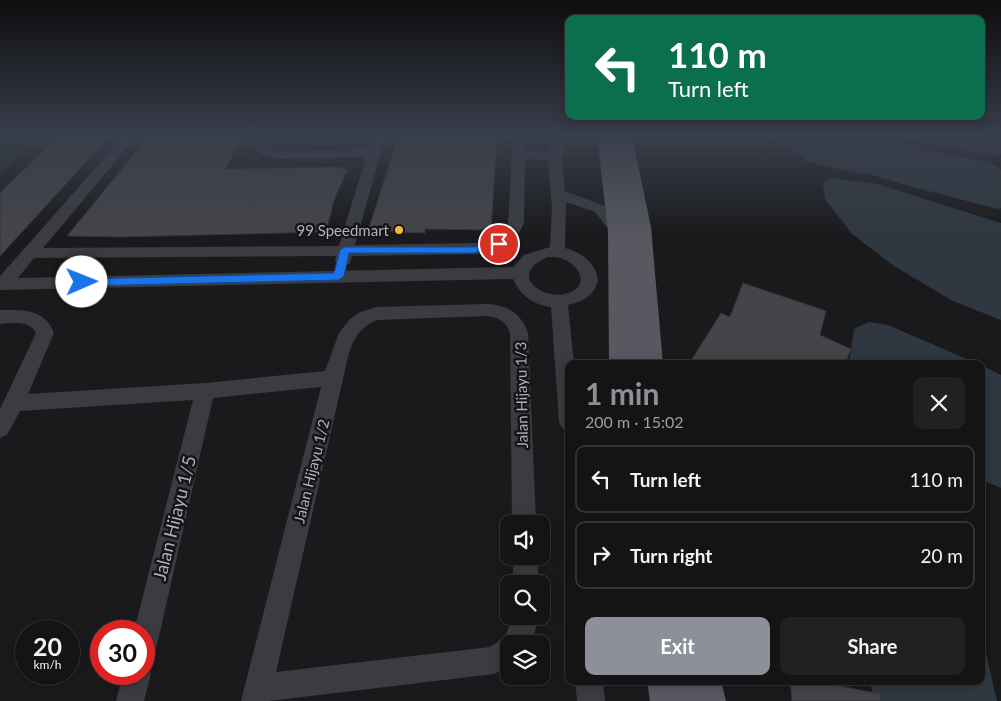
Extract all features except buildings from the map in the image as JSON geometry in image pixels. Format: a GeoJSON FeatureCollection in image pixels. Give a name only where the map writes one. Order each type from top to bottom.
{"type":"FeatureCollection","features":[{"type":"Feature","properties":{"kind":"main road"},"geometry":{"type":"LineString","coordinates":[[610,170],[619,232],[623,360]]}},
{"type":"Feature","properties":{"kind":"main road"},"geometry":{"type":"LineString","coordinates":[[629,170],[640,227],[648,360]]}},
{"type":"Feature","properties":{"kind":"main road"},"geometry":{"type":"LineString","coordinates":[[668,685],[671,701]]}},
{"type":"Feature","properties":{"kind":"main road"},"geometry":{"type":"LineString","coordinates":[[702,685],[705,701]]}},
{"type":"Feature","properties":{"kind":"street"},"geometry":{"type":"LineString","coordinates":[[1,284],[102,170]]}},
{"type":"Feature","properties":{"kind":"street"},"geometry":{"type":"LineString","coordinates":[[339,276],[369,170]]}},
{"type":"Feature","properties":{"kind":"street"},"geometry":{"type":"LineString","coordinates":[[29,253],[474,250],[499,244],[514,231],[516,223],[518,170]]}},
{"type":"Feature","properties":{"kind":"street"},"geometry":{"type":"LineString","coordinates":[[556,170],[558,194],[557,252]]}},
{"type":"Feature","properties":{"kind":"street"},"geometry":{"type":"LineString","coordinates":[[558,194],[600,209],[619,232]]}},
{"type":"Feature","properties":{"kind":"street"},"geometry":{"type":"LineString","coordinates":[[546,252],[557,252],[568,254],[585,265],[589,272],[590,280],[588,288],[571,299],[559,301],[546,300],[526,290],[520,282],[519,273],[522,265],[528,259],[546,252]]}},
{"type":"Feature","properties":{"kind":"street"},"geometry":{"type":"LineString","coordinates":[[1,284],[519,273]]}},
{"type":"Feature","properties":{"kind":"street"},"geometry":{"type":"LineString","coordinates":[[559,301],[565,374]]}},
{"type":"Feature","properties":{"kind":"street","name":"Jalan Hijayu 1/3"},"geometry":{"type":"LineString","coordinates":[[434,311],[498,310],[509,315],[516,322],[519,333],[524,515]]}},
{"type":"Feature","properties":{"kind":"street","name":"Jalan Hijayu 1/2"},"geometry":{"type":"LineString","coordinates":[[256,695],[333,378],[348,330],[365,317],[376,314],[434,311]]}},
{"type":"Feature","properties":{"kind":"street"},"geometry":{"type":"LineString","coordinates":[[0,317],[39,320],[44,326],[45,333],[0,430]]}},
{"type":"Feature","properties":{"kind":"street"},"geometry":{"type":"LineString","coordinates":[[14,403],[205,391],[333,378]]}},
{"type":"Feature","properties":{"kind":"street","name":"Jalan Hijayu 1/5"},"geometry":{"type":"LineString","coordinates":[[150,620],[205,391]]}},
{"type":"Feature","properties":{"kind":"street"},"geometry":{"type":"LineString","coordinates":[[256,695],[494,660],[500,656]]}},
{"type":"Feature","properties":{"kind":"street"},"geometry":{"type":"LineString","coordinates":[[130,701],[134,685]]}},
{"type":"Feature","properties":{"kind":"street"},"geometry":{"type":"LineString","coordinates":[[589,685],[591,701]]}},
{"type":"Feature","properties":{"kind":"shaded area"},"geometry":{"type":"Polygon","coordinates":[[[843,170],[1001,170],[1001,208],[998,209],[873,175],[843,170]]]}},
{"type":"Feature","properties":{"kind":"shaded area"},"geometry":{"type":"Polygon","coordinates":[[[831,178],[877,184],[1001,223],[1001,320],[953,301],[894,266],[852,234],[825,199],[823,183],[831,178]]]}},
{"type":"Feature","properties":{"kind":"shaded area"},"geometry":{"type":"Polygon","coordinates":[[[869,322],[888,325],[969,360],[850,360],[854,329],[869,322]]]}},
{"type":"Feature","properties":{"kind":"shaded area"},"geometry":{"type":"Polygon","coordinates":[[[985,367],[1001,375],[1001,488],[985,481],[985,367]]]}},
{"type":"Feature","properties":{"kind":"shaded area"},"geometry":{"type":"Polygon","coordinates":[[[985,649],[997,701],[874,701],[871,685],[985,685],[985,649]]]}},
{"type":"Feature","properties":{"kind":"place","name":"99 Speedmart"},"geometry":{"type":"Point","coordinates":[399,230]}},
{"type":"Feature","properties":{"kind":"route"},"geometry":{"type":"LineString","coordinates":[[82,282],[339,276],[345,250],[474,250],[499,244]]}}]}
